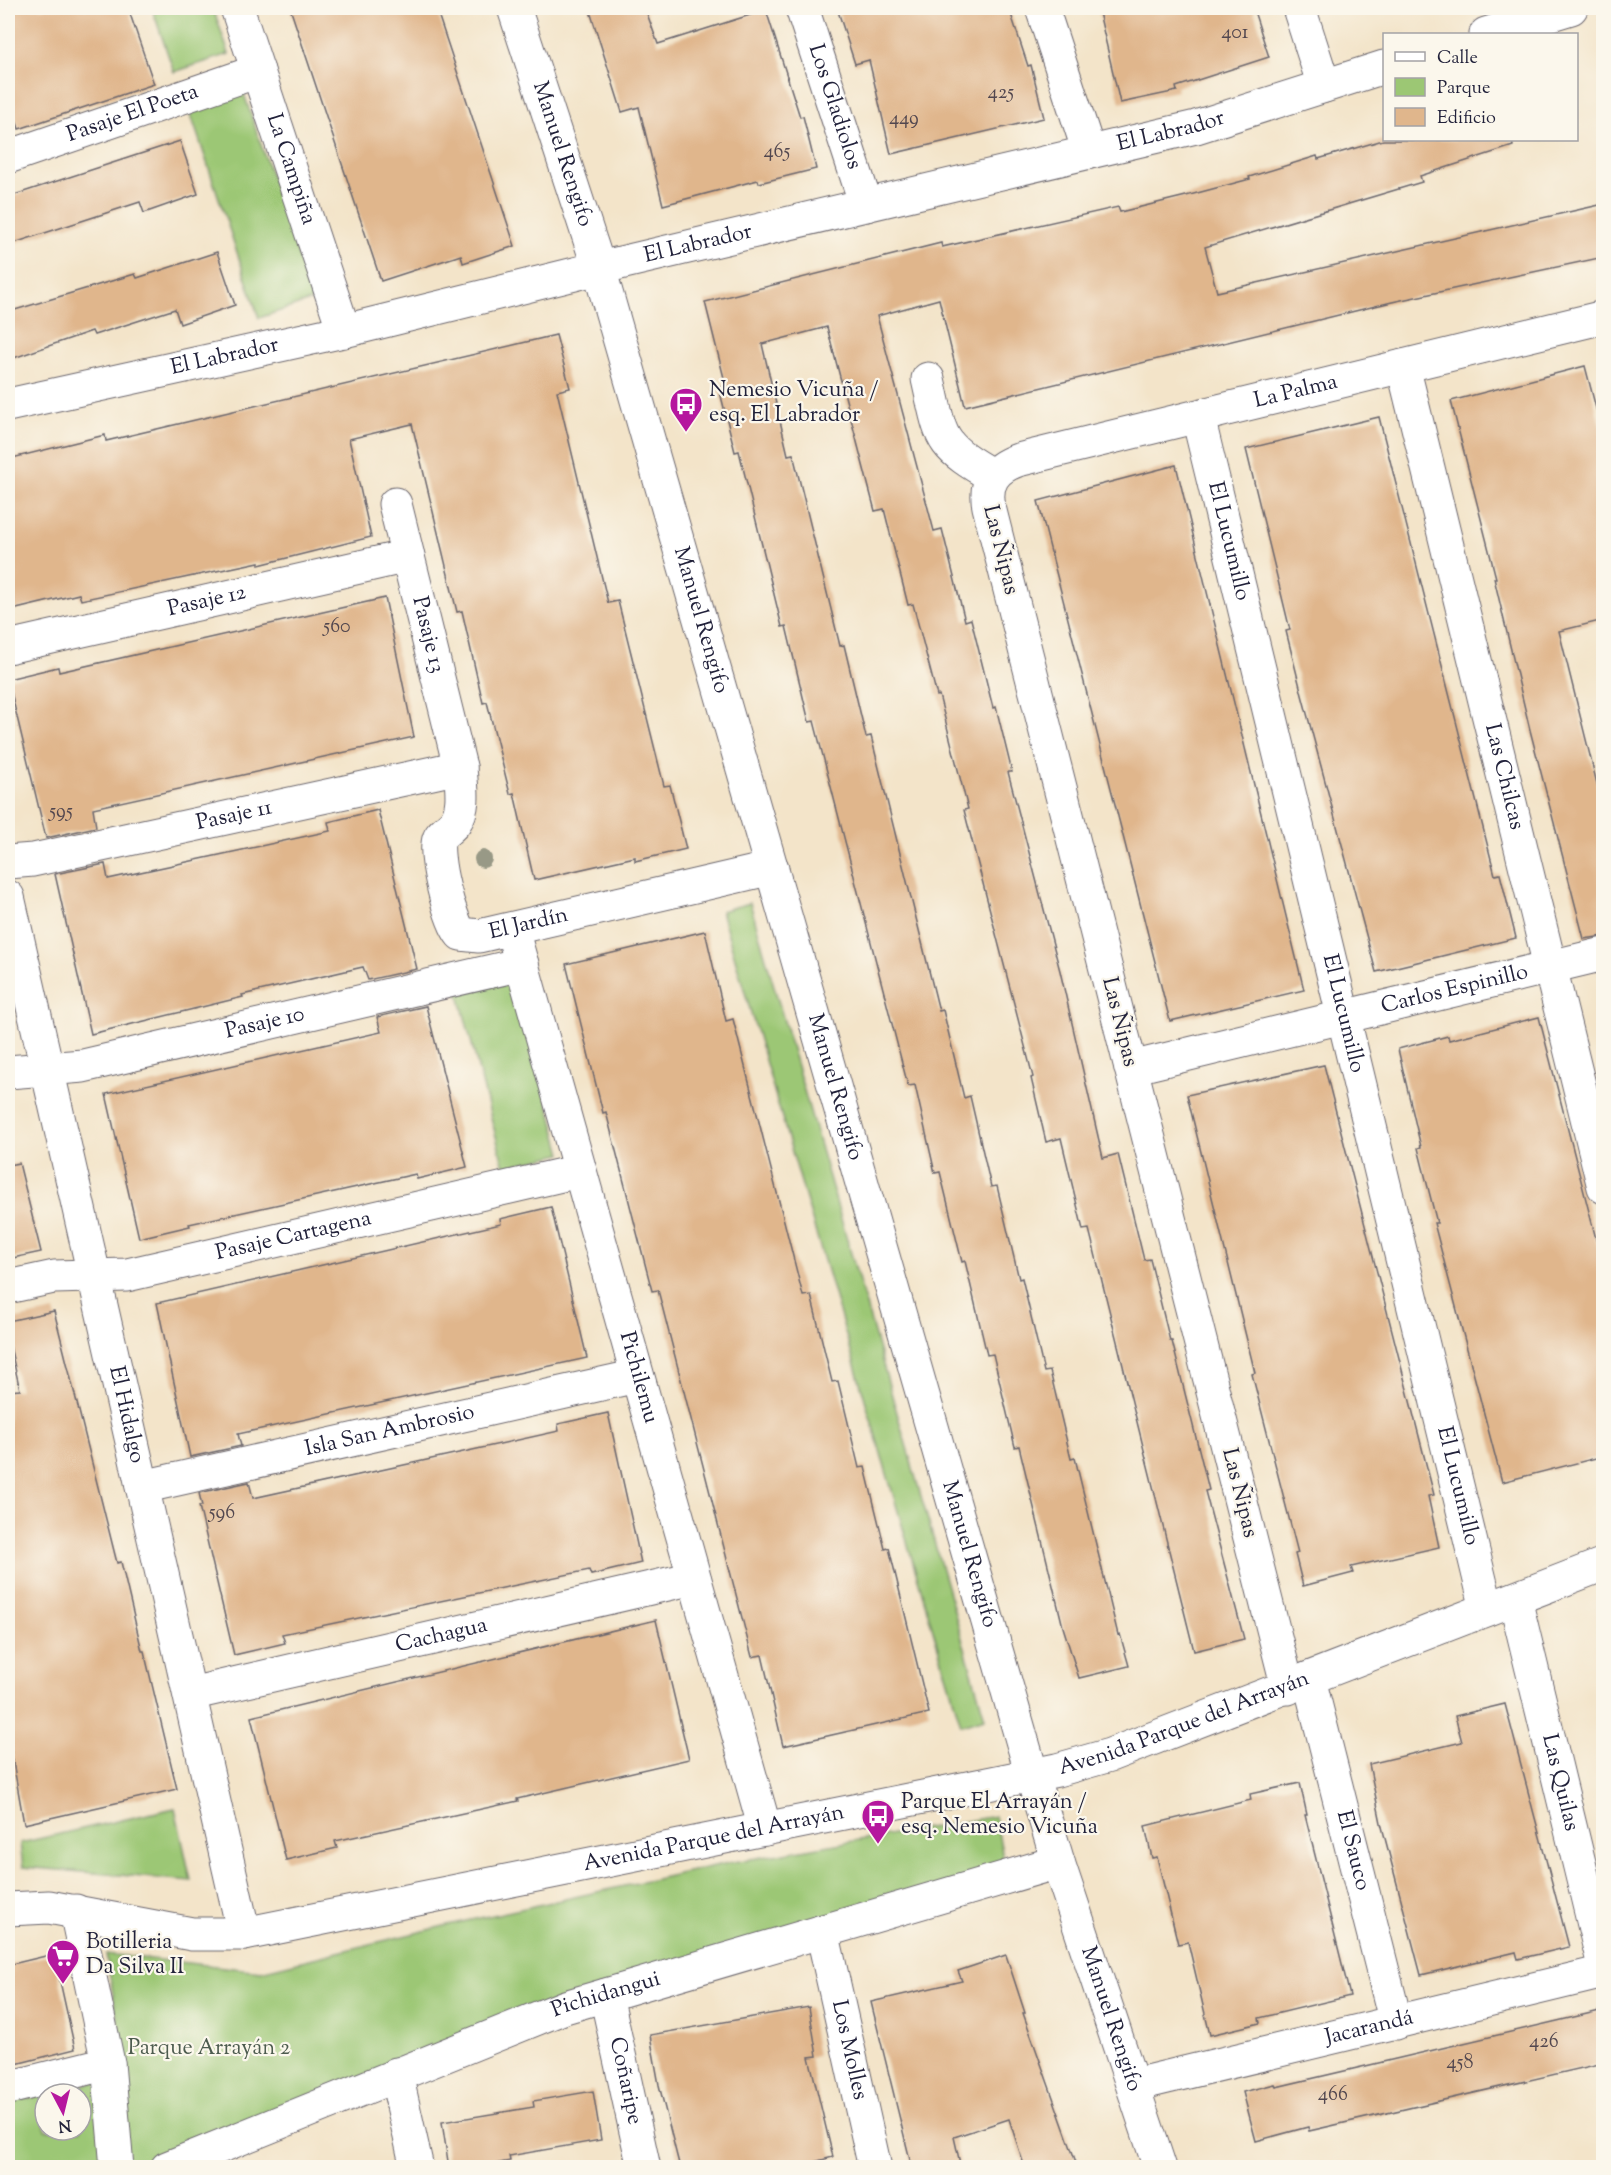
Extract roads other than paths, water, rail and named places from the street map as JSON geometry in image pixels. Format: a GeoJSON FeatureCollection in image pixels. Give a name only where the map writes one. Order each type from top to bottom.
{"type":"FeatureCollection","features":[{"type":"Feature","properties":{"kind":"street","name":"La Campiña"},"geometry":{"type":"LineString","coordinates":[[237,8],[344,331]]}},
{"type":"Feature","properties":{"kind":"street","name":"Manuel Rengifo"},"geometry":{"type":"LineString","coordinates":[[514,8],[599,268],[1032,1776],[1058,1862],[1160,2168]]}},
{"type":"Feature","properties":{"kind":"street","name":"Los Gladiolos"},"geometry":{"type":"LineString","coordinates":[[802,8],[866,205]]}},
{"type":"Feature","properties":{"kind":"street"},"geometry":{"type":"LineString","coordinates":[[1042,8],[1089,152]]}},
{"type":"Feature","properties":{"kind":"street"},"geometry":{"type":"LineString","coordinates":[[1299,8],[1324,86]]}},
{"type":"Feature","properties":{"kind":"street"},"geometry":{"type":"LineString","coordinates":[[1489,33],[1571,8]]}},
{"type":"Feature","properties":{"kind":"street","name":"El Labrador"},"geometry":{"type":"LineString","coordinates":[[8,405],[344,331],[599,268],[1196,127],[1383,67]]}},
{"type":"Feature","properties":{"kind":"street","name":"Pasaje El Poeta"},"geometry":{"type":"LineString","coordinates":[[8,157],[258,71]]}},
{"type":"Feature","properties":{"kind":"street","name":"La Palma"},"geometry":{"type":"LineString","coordinates":[[993,476],[999,469],[1018,460],[1604,317]]}},
{"type":"Feature","properties":{"kind":"street","name":"Las Chilcas"},"geometry":{"type":"LineString","coordinates":[[1403,366],[1604,1187]]}},
{"type":"Feature","properties":{"kind":"street","name":"Las Ñipas"},"geometry":{"type":"LineString","coordinates":[[928,380],[946,443],[959,456],[993,476],[988,486],[989,507],[1131,1068],[1298,1683]]}},
{"type":"Feature","properties":{"kind":"street","name":"El Lucumillo"},"geometry":{"type":"LineString","coordinates":[[1198,417],[1344,1016],[1501,1604]]}},
{"type":"Feature","properties":{"kind":"street","name":"Pasaje 13"},"geometry":{"type":"LineString","coordinates":[[395,504],[460,767]]}},
{"type":"Feature","properties":{"kind":"street","name":"Pasaje 12"},"geometry":{"type":"LineString","coordinates":[[8,647],[408,556]]}},
{"type":"Feature","properties":{"kind":"street","name":"El Jardín"},"geometry":{"type":"LineString","coordinates":[[460,767],[462,805],[457,819],[439,837],[438,849],[452,918],[461,934],[470,937],[772,868]]}},
{"type":"Feature","properties":{"kind":"street","name":"Pasaje 11"},"geometry":{"type":"LineString","coordinates":[[8,862],[33,860],[460,767]]}},
{"type":"Feature","properties":{"kind":"street","name":"El Hidalgo"},"geometry":{"type":"LineString","coordinates":[[8,897],[244,1934]]}},
{"type":"Feature","properties":{"kind":"street","name":"Pichilemu"},"geometry":{"type":"LineString","coordinates":[[512,929],[765,1829]]}},
{"type":"Feature","properties":{"kind":"street","name":"Carlos Espinillo"},"geometry":{"type":"LineString","coordinates":[[1131,1068],[1604,954]]}},
{"type":"Feature","properties":{"kind":"street","name":"Pasaje 10"},"geometry":{"type":"LineString","coordinates":[[8,1072],[83,1066],[522,964]]}},
{"type":"Feature","properties":{"kind":"street","name":"Pasaje Cartagena"},"geometry":{"type":"LineString","coordinates":[[8,1287],[54,1276],[127,1275],[579,1171]]}},
{"type":"Feature","properties":{"kind":"street","name":"Isla San Ambrosio"},"geometry":{"type":"LineString","coordinates":[[142,1487],[637,1376]]}},
{"type":"Feature","properties":{"kind":"street","name":"Avenida Parque del Arrayán"},"geometry":{"type":"LineString","coordinates":[[8,1905],[76,1911],[192,1934],[244,1934],[1032,1776],[1091,1762],[1604,1564]]}},
{"type":"Feature","properties":{"kind":"street","name":"Cachagua"},"geometry":{"type":"LineString","coordinates":[[190,1694],[694,1578]]}},
{"type":"Feature","properties":{"kind":"street","name":"Las Quilas"},"geometry":{"type":"LineString","coordinates":[[1501,1604],[1604,1966]]}},
{"type":"Feature","properties":{"kind":"street","name":"El Sauco"},"geometry":{"type":"LineString","coordinates":[[1298,1683],[1396,2023]]}},
{"type":"Feature","properties":{"kind":"street","name":"Pichidangui"},"geometry":{"type":"LineString","coordinates":[[183,2164],[396,2073],[565,2007],[1058,1862]]}},
{"type":"Feature","properties":{"kind":"street"},"geometry":{"type":"LineString","coordinates":[[76,1911],[108,2063],[117,2168]]}},
{"type":"Feature","properties":{"kind":"street","name":"Los Molles"},"geometry":{"type":"LineString","coordinates":[[822,1931],[875,2168]]}},
{"type":"Feature","properties":{"kind":"street","name":"Jacarandá"},"geometry":{"type":"LineString","coordinates":[[1134,2085],[1604,1972]]}},
{"type":"Feature","properties":{"kind":"street","name":"Coñaripe"},"geometry":{"type":"LineString","coordinates":[[606,1995],[644,2168]]}},
{"type":"Feature","properties":{"kind":"street"},"geometry":{"type":"LineString","coordinates":[[8,2088],[108,2063]]}},
{"type":"Feature","properties":{"kind":"street"},"geometry":{"type":"LineString","coordinates":[[396,2073],[417,2168]]}},
{"type":"Feature","properties":{"kind":"place","name":"Nemesio Vicuña / esq. El Labrador"},"geometry":{"type":"Point","coordinates":[686,433]}},
{"type":"Feature","properties":{"kind":"place","name":"Parque El Arrayán / esq. Nemesio Vicuña"},"geometry":{"type":"Point","coordinates":[878,1845]}},
{"type":"Feature","properties":{"kind":"place","name":"Botilleria Da Silva II"},"geometry":{"type":"Point","coordinates":[63,1985]}},
{"type":"Feature","properties":{"kind":"park label","name":"Parque Arrayán 2"},"geometry":{"type":"Point","coordinates":[209,2049]}}]}
